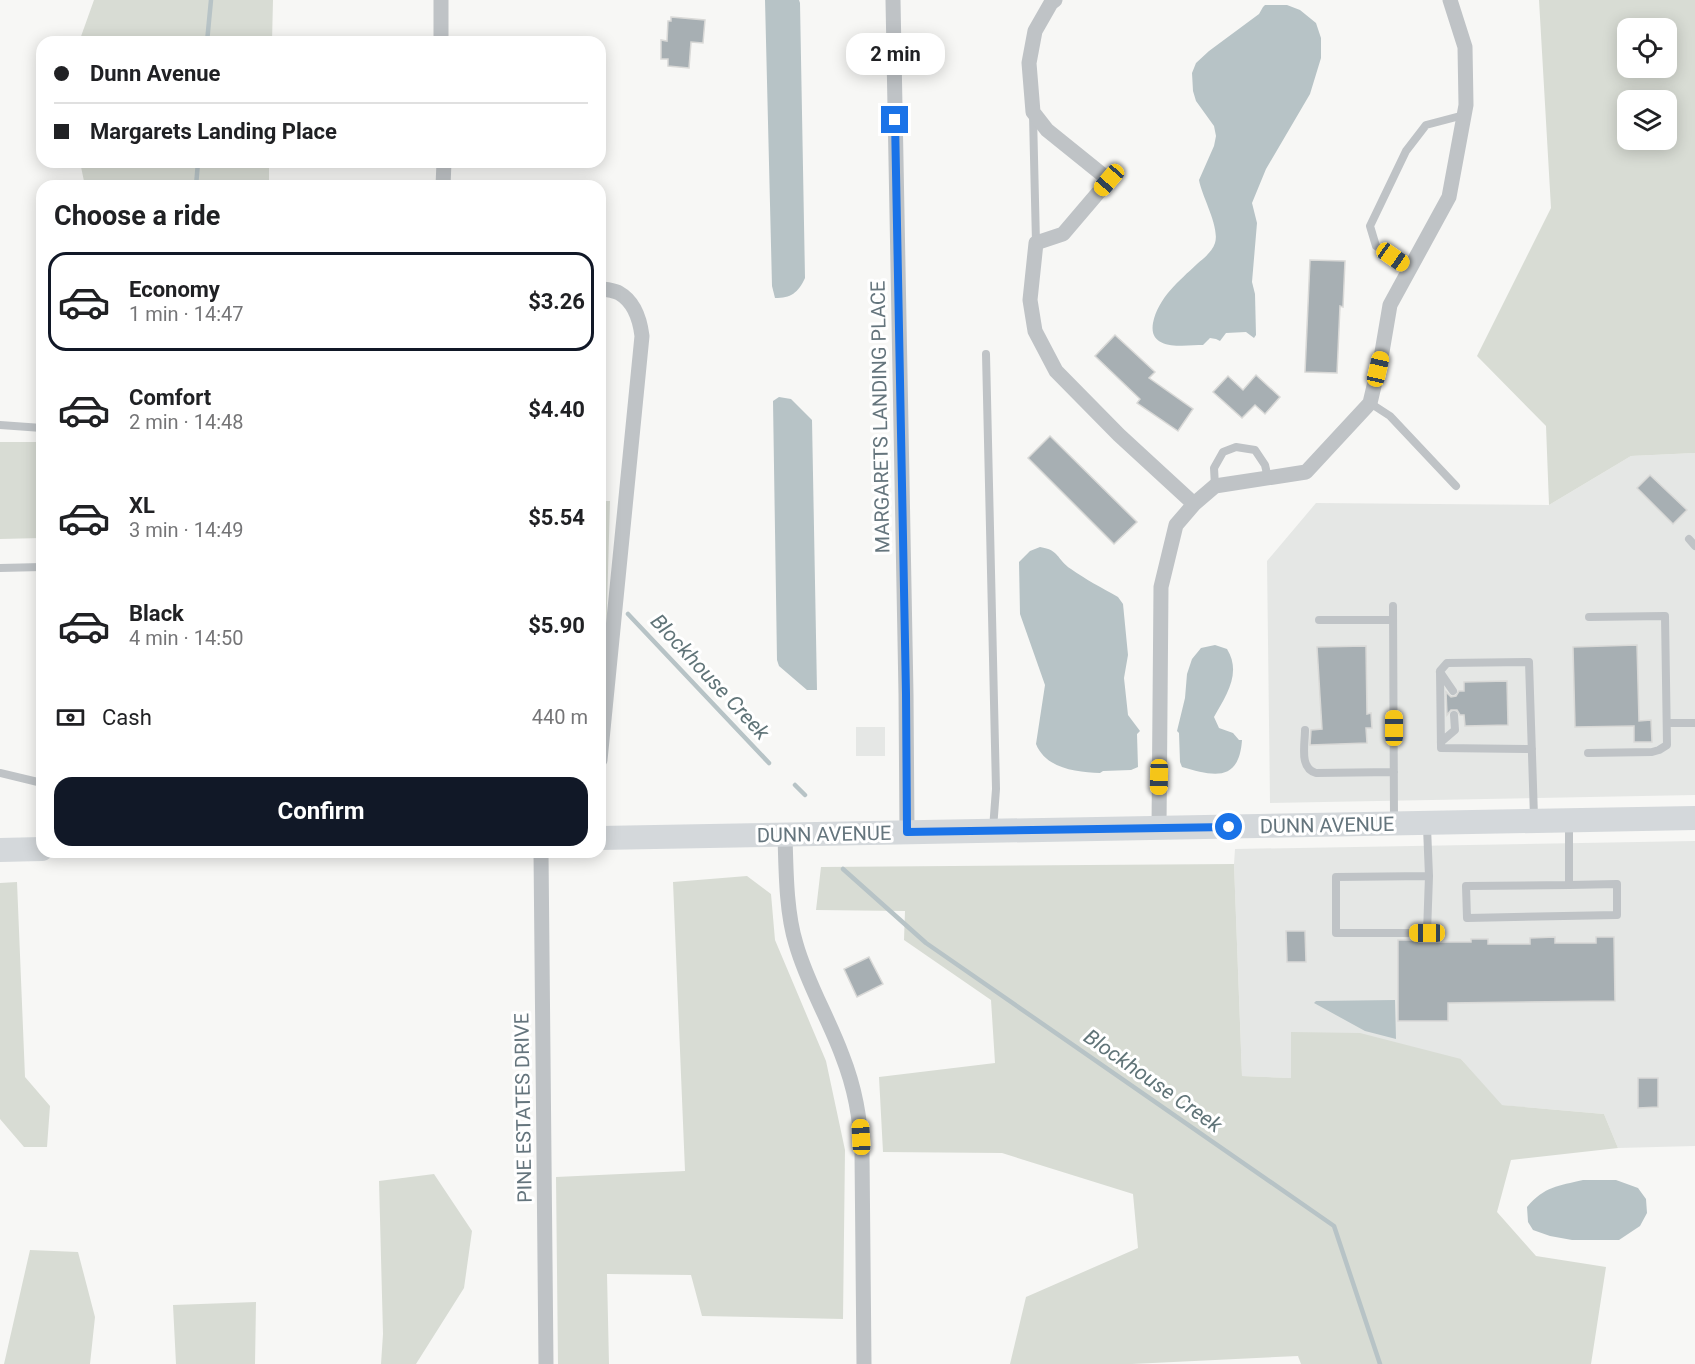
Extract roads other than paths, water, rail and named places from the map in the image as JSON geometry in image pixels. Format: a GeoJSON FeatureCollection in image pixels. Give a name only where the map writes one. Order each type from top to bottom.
{"type":"FeatureCollection","features":[{"type":"Feature","properties":{"kind":"main road","name":"DUNN AVENUE"},"geometry":{"type":"LineString","coordinates":[[606,838],[1695,818]]}},
{"type":"Feature","properties":{"kind":"main road"},"geometry":{"type":"LineString","coordinates":[[0,850],[36,849]]}},
{"type":"Feature","properties":{"kind":"street"},"geometry":{"type":"LineString","coordinates":[[441,0],[441,36]]}},
{"type":"Feature","properties":{"kind":"street","name":"MARGARETS LANDING PLACE"},"geometry":{"type":"LineString","coordinates":[[893,0],[907,832]]}},
{"type":"Feature","properties":{"kind":"street"},"geometry":{"type":"LineString","coordinates":[[1055,0],[1035,31],[1029,63],[1033,112],[1047,130],[1109,180],[1063,234],[1036,243],[1030,300],[1035,331],[1056,371],[1119,435],[1194,504]]}},
{"type":"Feature","properties":{"kind":"street"},"geometry":{"type":"LineString","coordinates":[[1158,828],[1161,587],[1176,525],[1194,504],[1215,486],[1306,472],[1370,403],[1390,305],[1449,197],[1466,105],[1465,47],[1450,0]]}},
{"type":"Feature","properties":{"kind":"street"},"geometry":{"type":"LineString","coordinates":[[606,290],[619,293],[628,301],[636,312],[642,336],[606,667]]}},
{"type":"Feature","properties":{"kind":"street"},"geometry":{"type":"LineString","coordinates":[[785,835],[792,927],[796,945],[842,1054],[860,1121],[864,1364]]}},
{"type":"Feature","properties":{"kind":"street","name":"PINE ESTATES DRIVE"},"geometry":{"type":"LineString","coordinates":[[541,858],[546,1364]]}},
{"type":"Feature","properties":{"kind":"lane"},"geometry":{"type":"LineString","coordinates":[[1033,112],[1036,243]]}},
{"type":"Feature","properties":{"kind":"lane"},"geometry":{"type":"LineString","coordinates":[[1410,269],[1376,246],[1370,226],[1406,151],[1426,125],[1465,115]]}},
{"type":"Feature","properties":{"kind":"lane"},"geometry":{"type":"LineString","coordinates":[[986,354],[996,767],[993,831]]}},
{"type":"Feature","properties":{"kind":"lane"},"geometry":{"type":"LineString","coordinates":[[1370,403],[1390,416],[1456,486]]}},
{"type":"Feature","properties":{"kind":"lane"},"geometry":{"type":"LineString","coordinates":[[0,425],[36,428]]}},
{"type":"Feature","properties":{"kind":"lane"},"geometry":{"type":"LineString","coordinates":[[1215,486],[1214,468],[1223,452],[1236,447],[1255,450],[1265,465],[1268,478]]}},
{"type":"Feature","properties":{"kind":"lane"},"geometry":{"type":"LineString","coordinates":[[1689,539],[1695,546]]}},
{"type":"Feature","properties":{"kind":"lane"},"geometry":{"type":"LineString","coordinates":[[0,568],[36,567]]}},
{"type":"Feature","properties":{"kind":"lane"},"geometry":{"type":"LineString","coordinates":[[1393,606],[1394,824]]}},
{"type":"Feature","properties":{"kind":"lane"},"geometry":{"type":"LineString","coordinates":[[1588,753],[1652,752],[1667,745],[1665,616],[1589,617]]}},
{"type":"Feature","properties":{"kind":"lane"},"geometry":{"type":"LineString","coordinates":[[1319,620],[1393,620]]}},
{"type":"Feature","properties":{"kind":"lane"},"geometry":{"type":"LineString","coordinates":[[1532,748],[1441,748],[1440,671],[1447,663],[1529,662],[1532,748],[1534,821]]}},
{"type":"Feature","properties":{"kind":"lane"},"geometry":{"type":"LineString","coordinates":[[1440,671],[1453,691]]}},
{"type":"Feature","properties":{"kind":"lane"},"geometry":{"type":"LineString","coordinates":[[1441,742],[1455,730],[1454,715]]}},
{"type":"Feature","properties":{"kind":"lane"},"geometry":{"type":"LineString","coordinates":[[1667,723],[1695,723]]}},
{"type":"Feature","properties":{"kind":"lane"},"geometry":{"type":"LineString","coordinates":[[1305,730],[1305,765],[1309,771],[1316,773],[1394,772]]}},
{"type":"Feature","properties":{"kind":"lane"},"geometry":{"type":"LineString","coordinates":[[0,773],[36,782]]}},
{"type":"Feature","properties":{"kind":"lane"},"geometry":{"type":"LineString","coordinates":[[1569,820],[1569,885]]}},
{"type":"Feature","properties":{"kind":"lane"},"geometry":{"type":"LineString","coordinates":[[1427,823],[1429,876],[1427,933],[1336,933],[1336,877],[1429,876]]}},
{"type":"Feature","properties":{"kind":"lane"},"geometry":{"type":"LineString","coordinates":[[1617,884],[1617,915],[1467,918],[1466,886],[1569,885],[1617,884]]}},
{"type":"Feature","properties":{"kind":"waterway","name":"Blockhouse Creek"},"geometry":{"type":"LineString","coordinates":[[208,36],[211,0]]}},
{"type":"Feature","properties":{"kind":"waterway","name":"Blockhouse Creek"},"geometry":{"type":"LineString","coordinates":[[196,180],[198,168]]}},
{"type":"Feature","properties":{"kind":"waterway","name":"Blockhouse Creek"},"geometry":{"type":"LineString","coordinates":[[628,614],[769,763]]}},
{"type":"Feature","properties":{"kind":"waterway","name":"Blockhouse Creek"},"geometry":{"type":"LineString","coordinates":[[795,785],[805,795]]}},
{"type":"Feature","properties":{"kind":"waterway","name":"Blockhouse Creek"},"geometry":{"type":"LineString","coordinates":[[843,869],[926,943],[1334,1226],[1380,1364]]}}]}
